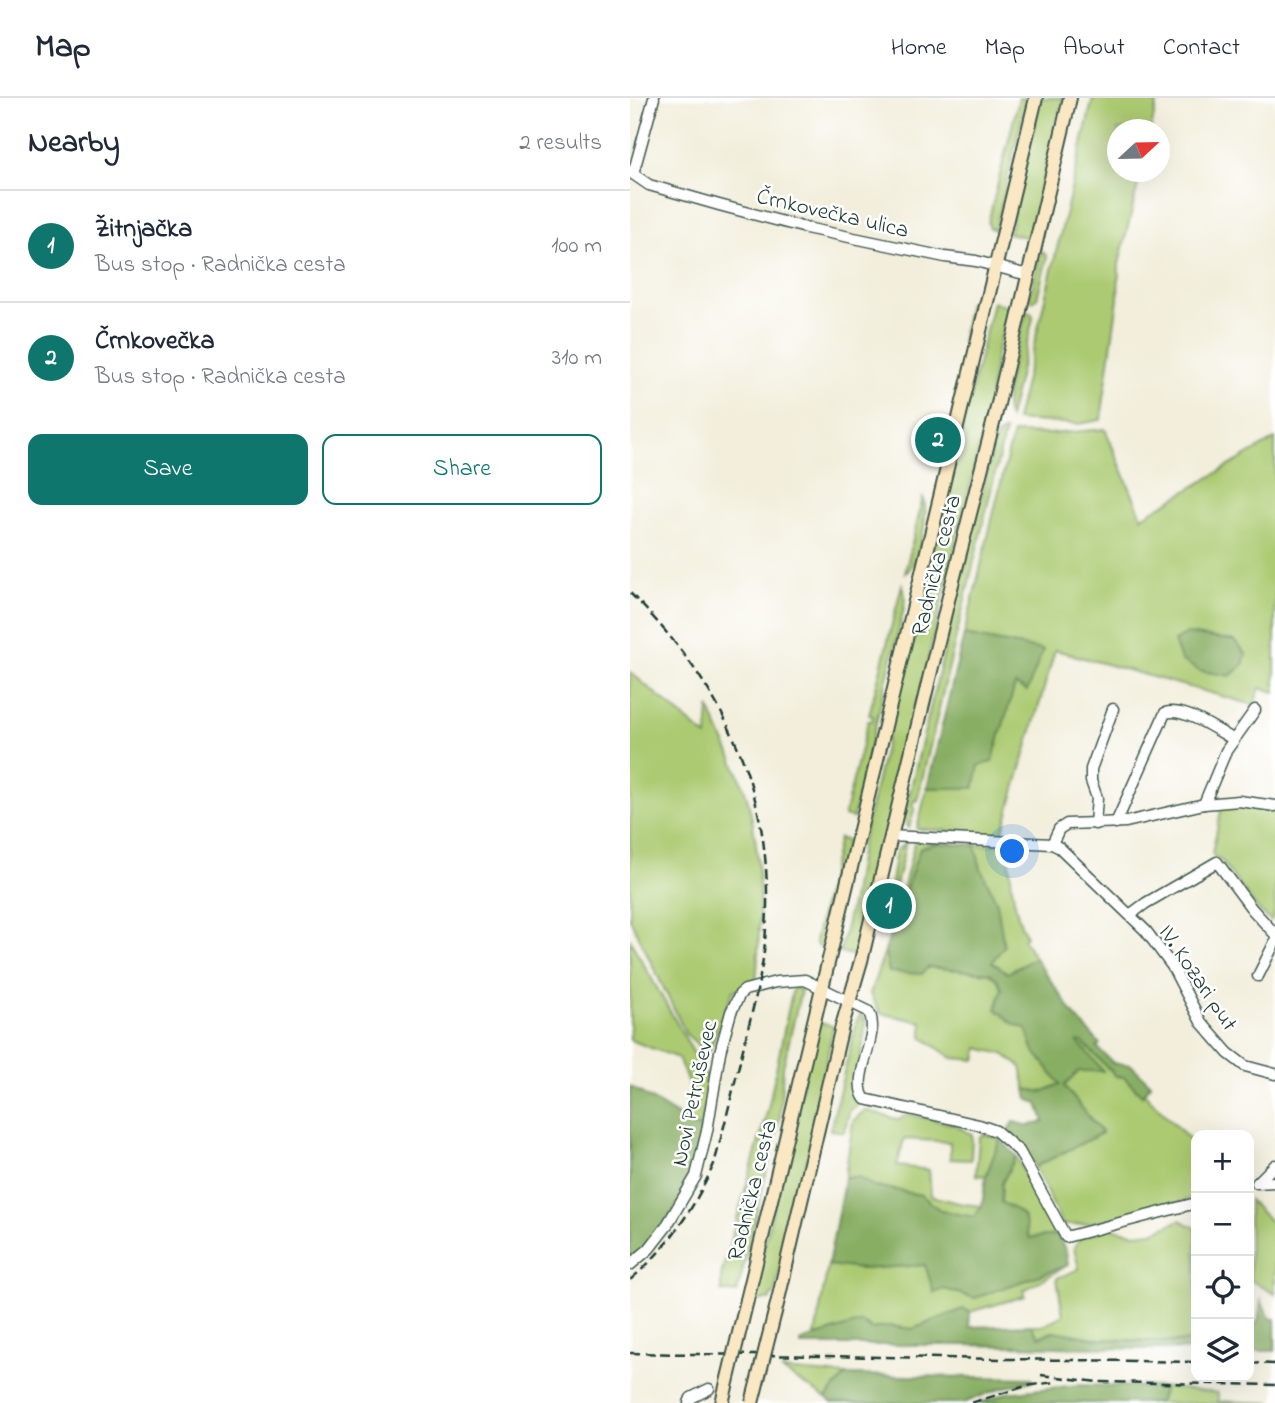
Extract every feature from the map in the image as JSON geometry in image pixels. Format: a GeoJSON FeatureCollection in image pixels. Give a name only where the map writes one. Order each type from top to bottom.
{"type":"FeatureCollection","features":[{"type":"Feature","properties":{"kind":"main road","name":"Radnička cesta"},"geometry":{"type":"LineString","coordinates":[[722,1403],[1036,98]]}},
{"type":"Feature","properties":{"kind":"main road","name":"Radnička cesta"},"geometry":{"type":"LineString","coordinates":[[752,1403],[838,1039],[1070,98]]}},
{"type":"Feature","properties":{"kind":"street","name":"Črnkovečka ulica"},"geometry":{"type":"LineString","coordinates":[[654,98],[631,173],[649,184],[806,228],[976,261],[1028,275]]}},
{"type":"Feature","properties":{"kind":"street"},"geometry":{"type":"LineString","coordinates":[[1095,824],[1097,798],[1091,781],[1091,769],[1112,709]]}},
{"type":"Feature","properties":{"kind":"street"},"geometry":{"type":"LineString","coordinates":[[1204,804],[1226,751],[1255,710]]}},
{"type":"Feature","properties":{"kind":"street"},"geometry":{"type":"LineString","coordinates":[[1116,823],[1165,713],[1201,721],[1234,740]]}},
{"type":"Feature","properties":{"kind":"street"},"geometry":{"type":"LineString","coordinates":[[890,836],[1052,844],[1063,826],[1116,823],[1204,804],[1239,801],[1275,806]]}},
{"type":"Feature","properties":{"kind":"street","name":"IV. Kozari put"},"geometry":{"type":"LineString","coordinates":[[1052,844],[1060,848],[1131,914],[1160,948],[1190,1005],[1208,1032],[1228,1053],[1245,1066],[1275,1074]]}},
{"type":"Feature","properties":{"kind":"street","name":"IV. Kozari put"},"geometry":{"type":"LineString","coordinates":[[1131,914],[1217,862],[1252,909],[1275,934]]}},
{"type":"Feature","properties":{"kind":"street"},"geometry":{"type":"LineString","coordinates":[[1258,976],[1275,942]]}},
{"type":"Feature","properties":{"kind":"street","name":"Novi Petruševec"},"geometry":{"type":"LineString","coordinates":[[630,1265],[649,1249],[666,1227],[696,1176],[707,1131],[720,1052],[731,1012],[740,993],[758,986],[805,980],[821,987]]}},
{"type":"Feature","properties":{"kind":"street"},"geometry":{"type":"LineString","coordinates":[[821,987],[869,1011],[872,1016],[860,1088],[865,1099],[996,1131],[1019,1151],[1066,1237],[1191,1204]]}},
{"type":"Feature","properties":{"kind":"street"},"geometry":{"type":"LineString","coordinates":[[1254,1183],[1275,1165]]}},
{"type":"Feature","properties":{"kind":"street"},"geometry":{"type":"LineString","coordinates":[[1254,1184],[1275,1182]]}},
{"type":"Feature","properties":{"kind":"street"},"geometry":{"type":"LineString","coordinates":[[689,1403],[691,1398],[709,1390]]}},
{"type":"Feature","properties":{"kind":"green space"},"geometry":{"type":"Polygon","coordinates":[[[1019,98],[1027,98],[995,230],[990,228],[988,223],[1019,98]]]}},
{"type":"Feature","properties":{"kind":"green space"},"geometry":{"type":"Polygon","coordinates":[[[1041,98],[1063,98],[1029,238],[1009,233],[1041,98]]]}},
{"type":"Feature","properties":{"kind":"green space"},"geometry":{"type":"Polygon","coordinates":[[[1093,98],[1158,98],[1153,119],[1107,119],[1107,182],[1139,182],[1119,264],[1118,299],[1101,420],[1078,424],[1016,420],[1093,98]]]}},
{"type":"Feature","properties":{"kind":"green space"},"geometry":{"type":"Polygon","coordinates":[[[1041,251],[1047,258],[1037,298],[1033,301],[1029,300],[1041,251]]]}},
{"type":"Feature","properties":{"kind":"green space"},"geometry":{"type":"Polygon","coordinates":[[[975,298],[979,299],[971,330],[962,339],[969,302],[975,298]]]}},
{"type":"Feature","properties":{"kind":"green space"},"geometry":{"type":"Polygon","coordinates":[[[993,302],[1008,306],[996,356],[987,415],[856,956],[840,952],[861,846],[993,302]]]}},
{"type":"Feature","properties":{"kind":"green space"},"geometry":{"type":"Polygon","coordinates":[[[1027,311],[1032,313],[1033,318],[1009,418],[1006,409],[1008,381],[1027,311]]]}},
{"type":"Feature","properties":{"kind":"green space"},"geometry":{"type":"Polygon","coordinates":[[[1105,429],[1142,517],[1275,439],[1275,692],[1260,688],[1254,705],[1055,650],[1002,834],[917,829],[927,788],[974,788],[979,765],[992,762],[1015,684],[1027,690],[1042,650],[964,635],[1013,433],[1050,434],[1105,429]]]}},
{"type":"Feature","properties":{"kind":"green space"},"geometry":{"type":"Polygon","coordinates":[[[1005,431],[917,801],[914,800],[912,806],[915,807],[909,828],[904,820],[907,804],[995,441],[999,434],[1005,431]]]}},
{"type":"Feature","properties":{"kind":"green space"},"geometry":{"type":"Polygon","coordinates":[[[923,498],[925,515],[922,538],[915,560],[905,573],[923,498]]]}},
{"type":"Feature","properties":{"kind":"green space"},"geometry":{"type":"Polygon","coordinates":[[[902,585],[904,608],[853,818],[844,816],[868,721],[872,721],[873,716],[869,715],[902,585]]]}},
{"type":"Feature","properties":{"kind":"green space"},"geometry":{"type":"Polygon","coordinates":[[[1187,634],[1235,641],[1246,654],[1243,665],[1230,676],[1200,671],[1181,660],[1174,641],[1187,634]]]}},
{"type":"Feature","properties":{"kind":"green space"},"geometry":{"type":"Polygon","coordinates":[[[964,635],[1043,650],[1027,691],[1015,685],[992,762],[979,765],[974,788],[927,788],[964,635]]]}},
{"type":"Feature","properties":{"kind":"green space"},"geometry":{"type":"Polygon","coordinates":[[[630,672],[707,737],[709,707],[744,786],[752,820],[759,890],[756,984],[733,991],[708,1054],[686,1034],[630,919],[630,672]]]}},
{"type":"Feature","properties":{"kind":"green space"},"geometry":{"type":"Polygon","coordinates":[[[1222,806],[1275,810],[1275,912],[1271,921],[1260,912],[1219,858],[1216,859],[1212,853],[1222,806]]]}},
{"type":"Feature","properties":{"kind":"green space"},"geometry":{"type":"Polygon","coordinates":[[[839,838],[847,841],[822,948],[817,946],[815,941],[839,838]]]}},
{"type":"Feature","properties":{"kind":"green space"},"geometry":{"type":"Polygon","coordinates":[[[915,841],[940,843],[920,848],[893,931],[915,841]]]}},
{"type":"Feature","properties":{"kind":"green space"},"geometry":{"type":"Polygon","coordinates":[[[906,842],[893,898],[888,901],[896,851],[906,842]]]}},
{"type":"Feature","properties":{"kind":"green space"},"geometry":{"type":"Polygon","coordinates":[[[940,843],[975,845],[981,869],[997,903],[1004,946],[992,962],[1008,973],[1035,958],[1075,1016],[1100,1044],[1097,1047],[1113,1063],[1131,1065],[1151,1084],[1142,1095],[1124,1077],[1116,1076],[1082,1042],[1078,1042],[1103,1071],[1079,1071],[1064,1086],[1102,1133],[1035,1167],[1008,1130],[1014,1122],[1029,1126],[1044,1121],[1038,1104],[1028,1099],[1026,1089],[1042,1092],[1060,1084],[1033,1049],[1027,1029],[1014,1024],[996,1009],[1002,988],[998,980],[990,973],[928,967],[922,974],[889,972],[885,951],[920,848],[940,843]]]}},
{"type":"Feature","properties":{"kind":"green space"},"geometry":{"type":"Polygon","coordinates":[[[1009,844],[1015,903],[1026,936],[1023,939],[1035,958],[1008,973],[992,962],[997,903],[981,869],[975,845],[1009,844]]]}},
{"type":"Feature","properties":{"kind":"green space"},"geometry":{"type":"Polygon","coordinates":[[[630,940],[711,1084],[699,1129],[684,1119],[694,1097],[678,1058],[630,1040],[630,940]]]}},
{"type":"Feature","properties":{"kind":"green space"},"geometry":{"type":"Polygon","coordinates":[[[885,951],[890,972],[928,967],[990,973],[998,980],[1014,1024],[1027,1028],[1033,1049],[1060,1084],[1042,1092],[1026,1089],[1021,1067],[1003,1054],[978,1048],[976,1060],[952,1058],[922,1037],[922,1022],[880,1013],[870,994],[885,951]]]}},
{"type":"Feature","properties":{"kind":"green space"},"geometry":{"type":"Polygon","coordinates":[[[793,987],[801,990],[783,1067],[780,1116],[737,1293],[721,1291],[721,1276],[768,1109],[793,987]]]}},
{"type":"Feature","properties":{"kind":"green space"},"geometry":{"type":"Polygon","coordinates":[[[861,1014],[866,1022],[855,1096],[858,1101],[850,1110],[844,1132],[830,1130],[857,1020],[861,1014]]]}},
{"type":"Feature","properties":{"kind":"green space"},"geometry":{"type":"Polygon","coordinates":[[[817,1022],[833,1026],[816,1119],[774,1295],[771,1295],[770,1300],[754,1300],[753,1294],[817,1022]]]}},
{"type":"Feature","properties":{"kind":"green space"},"geometry":{"type":"Polygon","coordinates":[[[1082,1041],[1116,1076],[1124,1077],[1142,1095],[1145,1094],[1191,1141],[1191,1199],[1086,1224],[1062,1224],[1035,1167],[1102,1133],[1064,1086],[1079,1071],[1078,1042],[1082,1041]]]}},
{"type":"Feature","properties":{"kind":"green space"},"geometry":{"type":"Polygon","coordinates":[[[630,1086],[703,1131],[680,1200],[654,1237],[630,1261],[630,1086]]]}},
{"type":"Feature","properties":{"kind":"green space"},"geometry":{"type":"Polygon","coordinates":[[[865,1110],[899,1120],[907,1114],[953,1124],[972,1135],[971,1160],[950,1159],[950,1142],[904,1139],[897,1166],[929,1170],[931,1196],[982,1206],[975,1217],[941,1211],[921,1195],[874,1186],[858,1177],[845,1177],[853,1121],[865,1110]]]}},
{"type":"Feature","properties":{"kind":"green space"},"geometry":{"type":"Polygon","coordinates":[[[984,1134],[1000,1139],[986,1176],[976,1175],[979,1138],[984,1134]]]}},
{"type":"Feature","properties":{"kind":"green space"},"geometry":{"type":"Polygon","coordinates":[[[1000,1139],[1016,1156],[1002,1183],[1001,1202],[1022,1215],[1030,1238],[1057,1235],[1066,1251],[1068,1265],[975,1298],[944,1289],[934,1293],[925,1265],[861,1269],[828,1265],[845,1177],[858,1177],[874,1186],[921,1195],[941,1211],[974,1217],[982,1206],[986,1176],[1000,1139]]]}},
{"type":"Feature","properties":{"kind":"green space"},"geometry":{"type":"Polygon","coordinates":[[[1016,1156],[1057,1235],[1030,1238],[1026,1234],[1023,1216],[1001,1202],[1002,1183],[1016,1156]]]}},
{"type":"Feature","properties":{"kind":"green space"},"geometry":{"type":"Polygon","coordinates":[[[1254,1205],[1275,1226],[1275,1294],[1254,1282],[1254,1205]]]}},
{"type":"Feature","properties":{"kind":"green space"},"geometry":{"type":"Polygon","coordinates":[[[1180,1220],[1191,1226],[1191,1341],[1099,1339],[1054,1331],[1038,1337],[1031,1325],[1044,1325],[1063,1315],[1057,1278],[1079,1269],[1074,1248],[1080,1238],[1110,1228],[1134,1233],[1153,1232],[1180,1220]]]}},
{"type":"Feature","properties":{"kind":"green space"},"geometry":{"type":"Polygon","coordinates":[[[828,1265],[861,1269],[925,1265],[944,1289],[975,1298],[1068,1265],[1023,1291],[1025,1296],[970,1312],[963,1309],[913,1329],[890,1326],[871,1329],[866,1324],[815,1336],[828,1265]]]}},
{"type":"Feature","properties":{"kind":"green space"},"geometry":{"type":"Polygon","coordinates":[[[1261,1301],[1270,1318],[1275,1319],[1275,1351],[1254,1351],[1254,1326],[1258,1321],[1261,1301]]]}},
{"type":"Feature","properties":{"kind":"green space"},"geometry":{"type":"Polygon","coordinates":[[[963,1309],[970,1312],[969,1327],[1031,1325],[1039,1337],[1054,1331],[1099,1339],[1191,1341],[1191,1350],[801,1345],[801,1341],[861,1322],[871,1329],[890,1326],[913,1329],[963,1309]]]}},
{"type":"Feature","properties":{"kind":"green space"},"geometry":{"type":"Polygon","coordinates":[[[781,1370],[846,1375],[826,1398],[781,1370]]]}},
{"type":"Feature","properties":{"kind":"green space"},"geometry":{"type":"Polygon","coordinates":[[[846,1375],[1032,1378],[1032,1381],[1001,1388],[964,1403],[832,1403],[826,1398],[846,1375]]]}},
{"type":"Feature","properties":{"kind":"green space"},"geometry":{"type":"Polygon","coordinates":[[[1078,1385],[1164,1387],[1159,1403],[980,1403],[1007,1393],[1078,1385]]]}},
{"type":"Feature","properties":{"kind":"green space"},"geometry":{"type":"Polygon","coordinates":[[[1164,1387],[1218,1393],[1218,1401],[1272,1403],[1159,1403],[1164,1387]]]}},
{"type":"Feature","properties":{"kind":"railway"},"geometry":{"type":"LineString","coordinates":[[630,593],[664,630],[694,669],[719,709],[739,751],[754,795],[763,841],[767,890],[764,954],[759,981],[714,1164],[698,1197],[668,1242],[630,1280]]}},
{"type":"Feature","properties":{"kind":"railway"},"geometry":{"type":"LineString","coordinates":[[630,1353],[1191,1362]]}},
{"type":"Feature","properties":{"kind":"railway"},"geometry":{"type":"LineString","coordinates":[[1254,1363],[1275,1364]]}},
{"type":"Feature","properties":{"kind":"railway"},"geometry":{"type":"LineString","coordinates":[[1041,1375],[1097,1382],[1275,1385]]}},
{"type":"Feature","properties":{"kind":"railway"},"geometry":{"type":"LineString","coordinates":[[971,1403],[1026,1386],[1055,1382]]}},
{"type":"Feature","properties":{"kind":"place","name":"Črnkovečka"},"geometry":{"type":"Point","coordinates":[938,440]}},
{"type":"Feature","properties":{"kind":"place","name":"Žitnjačka"},"geometry":{"type":"Point","coordinates":[889,906]}}]}
